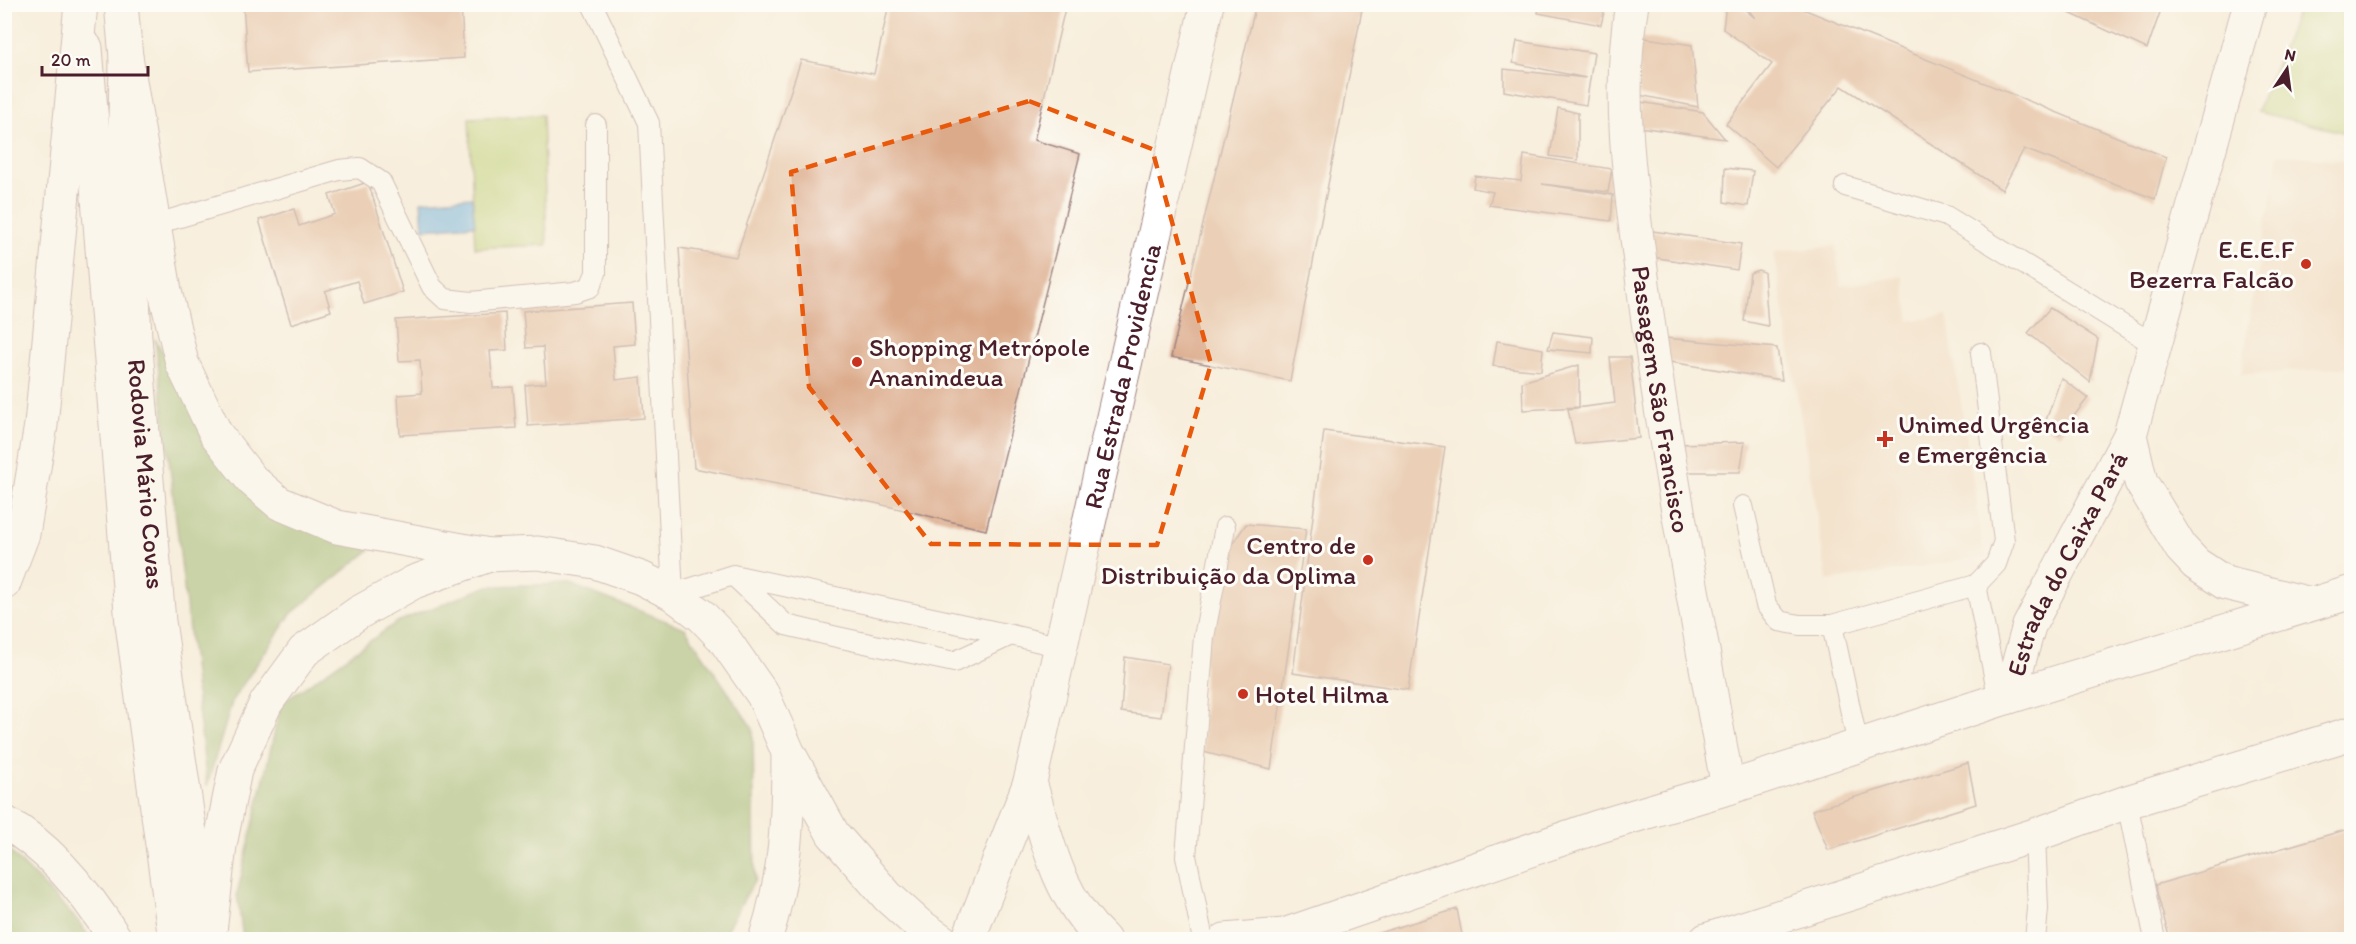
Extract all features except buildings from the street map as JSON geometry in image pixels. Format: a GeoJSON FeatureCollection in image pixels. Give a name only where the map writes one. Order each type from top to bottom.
{"type":"FeatureCollection","features":[{"type":"Feature","properties":{"kind":"main road"},"geometry":{"type":"LineString","coordinates":[[4,583],[23,534],[41,425],[82,4]]}},
{"type":"Feature","properties":{"kind":"main road","name":"Rodovia Mário Covas"},"geometry":{"type":"LineString","coordinates":[[82,4],[132,624],[175,939]]}},
{"type":"Feature","properties":{"kind":"main road","name":"Rodovia Mário Covas"},"geometry":{"type":"LineString","coordinates":[[121,4],[126,57],[125,125],[135,338],[159,622],[207,939]]}},
{"type":"Feature","properties":{"kind":"main road","name":"Rua Estrada Providencia"},"geometry":{"type":"LineString","coordinates":[[968,939],[1030,782],[1207,4]]}},
{"type":"Feature","properties":{"kind":"main road","name":"Passagem São Francisco"},"geometry":{"type":"LineString","coordinates":[[1632,4],[1626,102],[1632,199],[1658,404],[1728,789]]}},
{"type":"Feature","properties":{"kind":"main road","name":"Estrada do Caixa Pará"},"geometry":{"type":"LineString","coordinates":[[2004,698],[2029,626],[2130,435],[2250,4]]}},
{"type":"Feature","properties":{"kind":"main road"},"geometry":{"type":"LineString","coordinates":[[126,57],[165,291],[182,363],[216,434],[252,480],[279,503],[337,527],[489,555],[538,553],[595,562],[641,578],[673,594],[702,616],[724,639],[764,695],[788,752],[833,834],[888,897],[918,924],[941,939]]}},
{"type":"Feature","properties":{"kind":"main road","name":"Estrada do Caixa Pará"},"geometry":{"type":"LineString","coordinates":[[2130,435],[2141,482],[2164,524],[2196,564],[2225,583],[2311,604]]}},
{"type":"Feature","properties":{"kind":"main road"},"geometry":{"type":"LineString","coordinates":[[207,939],[220,845],[235,770],[266,703],[304,651],[358,613],[414,582],[489,555]]}},
{"type":"Feature","properties":{"kind":"main road"},"geometry":{"type":"LineString","coordinates":[[1226,939],[1278,937],[1597,827],[1728,789],[2004,698],[2352,592]]}},
{"type":"Feature","properties":{"kind":"main road"},"geometry":{"type":"LineString","coordinates":[[1706,939],[2035,835],[2127,802],[2352,733]]}},
{"type":"Feature","properties":{"kind":"main road"},"geometry":{"type":"LineString","coordinates":[[765,939],[778,898],[788,829],[788,752]]}},
{"type":"Feature","properties":{"kind":"main road","name":"Rua Estrada Providencia"},"geometry":{"type":"LineString","coordinates":[[1030,782],[1060,882],[1085,922],[1104,939]]}},
{"type":"Feature","properties":{"kind":"main road"},"geometry":{"type":"LineString","coordinates":[[4,822],[19,829],[68,874],[116,939]]}},
{"type":"Feature","properties":{"kind":"lane"},"geometry":{"type":"LineString","coordinates":[[592,4],[649,123],[673,594],[733,574],[1060,647]]}},
{"type":"Feature","properties":{"kind":"lane"},"geometry":{"type":"LineString","coordinates":[[153,225],[339,170],[360,168],[381,182],[432,287],[445,299],[471,302],[575,292],[590,287],[596,273],[596,125]]}},
{"type":"Feature","properties":{"kind":"lane"},"geometry":{"type":"LineString","coordinates":[[1845,186],[1946,216],[2155,345]]}},
{"type":"Feature","properties":{"kind":"lane"},"geometry":{"type":"LineString","coordinates":[[1743,506],[1766,605],[1779,621],[1800,625],[1832,625],[1976,585],[1996,564],[2004,541],[1981,353]]}},
{"type":"Feature","properties":{"kind":"lane"},"geometry":{"type":"LineString","coordinates":[[1203,939],[1186,856],[1204,636],[1225,527]]}},
{"type":"Feature","properties":{"kind":"lane"},"geometry":{"type":"LineString","coordinates":[[733,574],[786,625],[837,638],[954,662],[1011,635]]}},
{"type":"Feature","properties":{"kind":"lane"},"geometry":{"type":"LineString","coordinates":[[1976,585],[2004,698]]}},
{"type":"Feature","properties":{"kind":"lane"},"geometry":{"type":"LineString","coordinates":[[1832,625],[1858,745]]}},
{"type":"Feature","properties":{"kind":"lane"},"geometry":{"type":"LineString","coordinates":[[2127,802],[2155,939]]}},
{"type":"Feature","properties":{"kind":"lane"},"geometry":{"type":"LineString","coordinates":[[2035,835],[2038,909],[2035,939]]}},
{"type":"Feature","properties":{"kind":"highlighted area"},"geometry":{"type":"Polygon","coordinates":[[[1029,101],[1152,149],[1211,364],[1157,545],[931,544],[809,387],[791,172],[1029,101]]]}},
{"type":"Feature","properties":{"kind":"shaded area","name":"E.E.E.F Bezerra Falcão"},"geometry":{"type":"Polygon","coordinates":[[[2278,154],[2351,162],[2351,367],[2241,375],[2278,154]]]}},
{"type":"Feature","properties":{"kind":"shaded area","name":"Unimed Urgência e Emergência"},"geometry":{"type":"Polygon","coordinates":[[[1835,246],[1841,286],[1903,276],[1910,321],[1947,315],[1985,557],[1827,581],[1774,252],[1835,246]]]}},
{"type":"Feature","properties":{"kind":"green space"},"geometry":{"type":"Polygon","coordinates":[[[2300,4],[2351,5],[2351,134],[2257,112],[2300,4]]]}},
{"type":"Feature","properties":{"kind":"green space"},"geometry":{"type":"Polygon","coordinates":[[[542,115],[547,245],[475,248],[469,118],[542,115]]]}},
{"type":"Feature","properties":{"kind":"green space"},"geometry":{"type":"Polygon","coordinates":[[[155,339],[246,488],[370,550],[291,614],[233,699],[207,786],[155,339]]]}},
{"type":"Feature","properties":{"kind":"green space"},"geometry":{"type":"Polygon","coordinates":[[[569,584],[685,628],[753,729],[755,880],[721,939],[243,939],[237,894],[281,704],[397,622],[488,586],[569,584]]]}},
{"type":"Feature","properties":{"kind":"green space"},"geometry":{"type":"Polygon","coordinates":[[[4,845],[78,921],[91,939],[5,939],[4,845]]]}},
{"type":"Feature","properties":{"kind":"water"},"geometry":{"type":"Polygon","coordinates":[[[472,197],[475,225],[423,229],[421,201],[472,197]]]}},
{"type":"Feature","properties":{"kind":"place","name":"E.E.E.F Bezerra Falcão"},"geometry":{"type":"Point","coordinates":[2306,264]}},
{"type":"Feature","properties":{"kind":"place","name":"Shopping Metrópole Ananindeua"},"geometry":{"type":"Point","coordinates":[857,362]}},
{"type":"Feature","properties":{"kind":"place","name":"Unimed Urgência e Emergência"},"geometry":{"type":"Point","coordinates":[1885,439]}},
{"type":"Feature","properties":{"kind":"place","name":"Centro de Distribuição da Oplima"},"geometry":{"type":"Point","coordinates":[1368,560]}},
{"type":"Feature","properties":{"kind":"place","name":"Hotel Hilma"},"geometry":{"type":"Point","coordinates":[1243,694]}}]}
